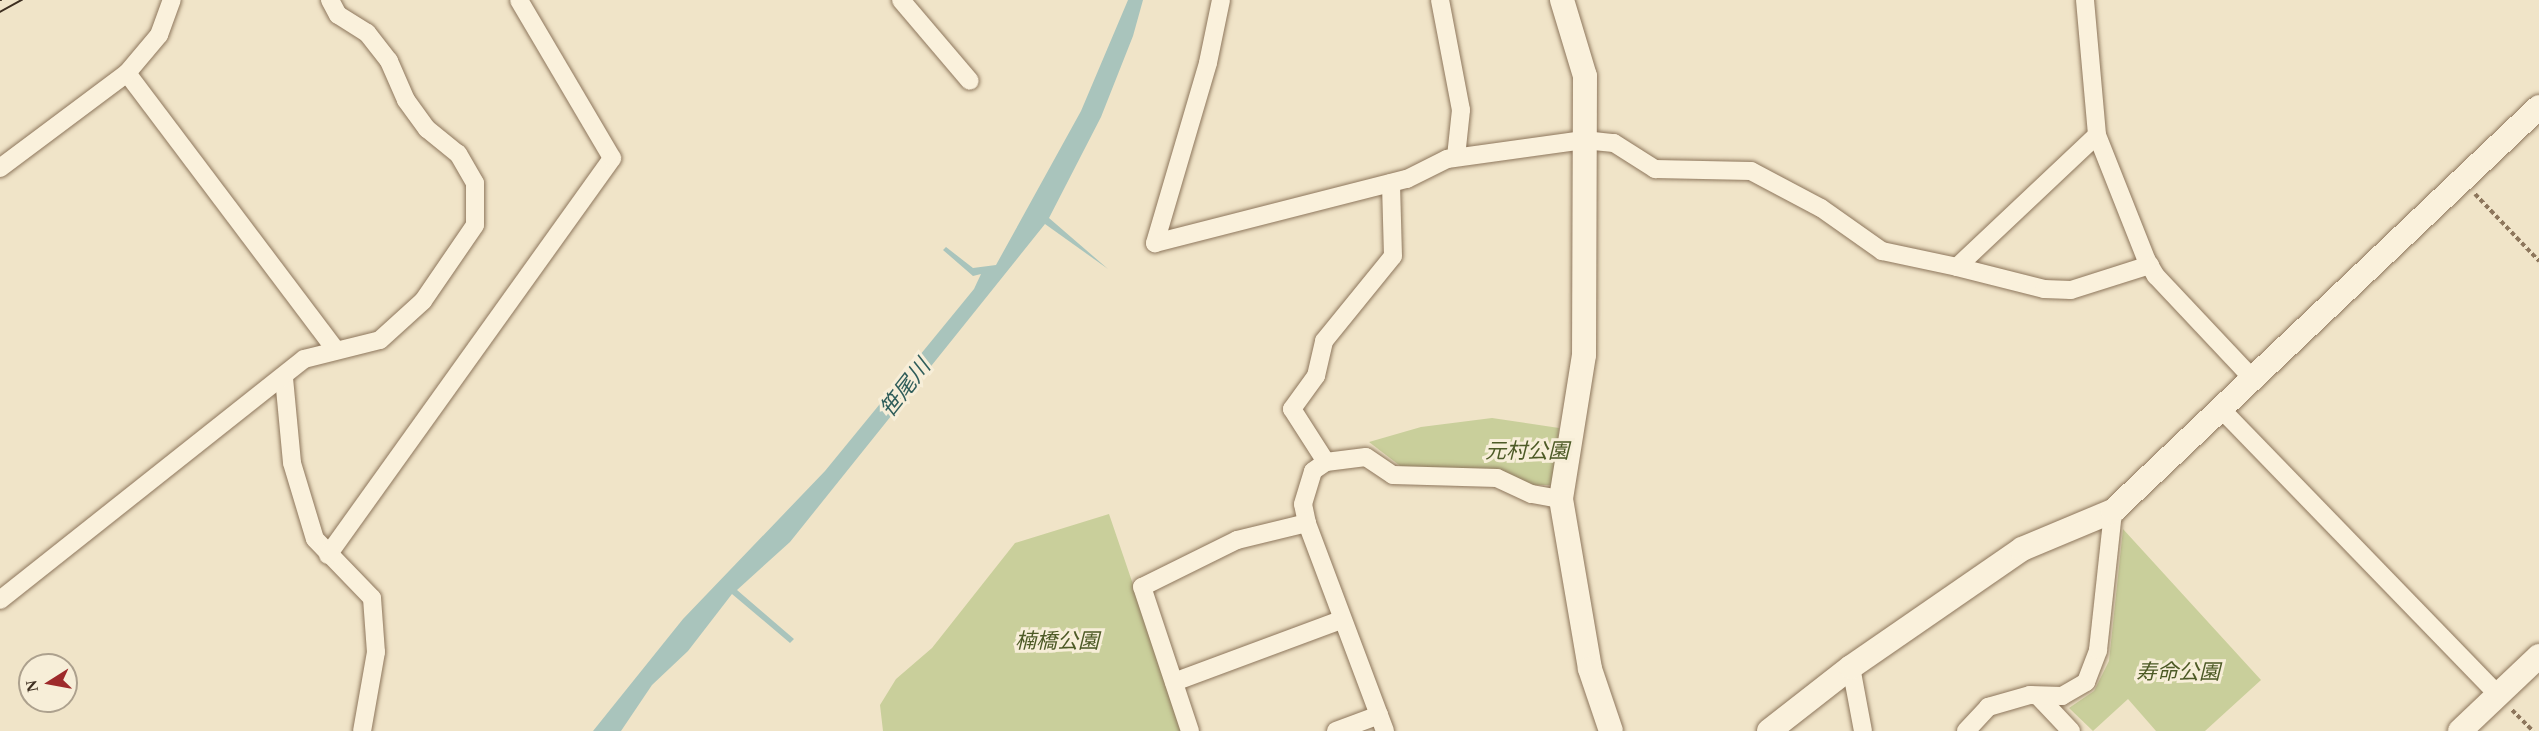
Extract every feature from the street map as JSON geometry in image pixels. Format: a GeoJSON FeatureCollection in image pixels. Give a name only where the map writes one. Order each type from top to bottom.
{"type":"FeatureCollection","features":[{"type":"Feature","properties":{"kind":"street"},"geometry":{"type":"LineString","coordinates":[[0,168],[127,73],[159,34],[172,0]]}},
{"type":"Feature","properties":{"kind":"street"},"geometry":{"type":"LineString","coordinates":[[0,600],[284,378],[304,359],[335,349],[380,340],[423,301],[475,225],[475,183],[458,154],[427,129],[406,100],[389,61],[367,33],[338,15],[330,0]]}},
{"type":"Feature","properties":{"kind":"street"},"geometry":{"type":"LineString","coordinates":[[328,555],[612,158],[519,0]]}},
{"type":"Feature","properties":{"kind":"street"},"geometry":{"type":"LineString","coordinates":[[901,0],[970,81]]}},
{"type":"Feature","properties":{"kind":"street"},"geometry":{"type":"LineString","coordinates":[[1221,0],[1208,63],[1155,243],[1391,183],[1456,157],[1584,140],[1614,143],[1655,168],[1751,171],[1821,208],[1882,251],[1957,267],[2044,290],[2072,290],[2150,265]]}},
{"type":"Feature","properties":{"kind":"street"},"geometry":{"type":"LineString","coordinates":[[1440,0],[1461,110],[1456,157]]}},
{"type":"Feature","properties":{"kind":"street"},"geometry":{"type":"LineString","coordinates":[[1562,0],[1585,76],[1584,355],[1561,499],[1590,669],[1611,731]]}},
{"type":"Feature","properties":{"kind":"street"},"geometry":{"type":"LineString","coordinates":[[2085,0],[2097,135],[2150,265],[2255,381]]}},
{"type":"Feature","properties":{"kind":"street"},"geometry":{"type":"LineString","coordinates":[[127,73],[335,349]]}},
{"type":"Feature","properties":{"kind":"street"},"geometry":{"type":"LineString","coordinates":[[1769,731],[1851,666],[2022,549],[2113,511],[2255,381],[2539,107]]}},
{"type":"Feature","properties":{"kind":"street"},"geometry":{"type":"LineString","coordinates":[[1957,267],[2097,135]]}},
{"type":"Feature","properties":{"kind":"street"},"geometry":{"type":"LineString","coordinates":[[1326,462],[1293,409],[1316,376],[1324,341],[1394,256],[1391,183]]}},
{"type":"Feature","properties":{"kind":"street"},"geometry":{"type":"LineString","coordinates":[[284,378],[292,464],[315,539],[372,598],[376,652],[362,731]]}},
{"type":"Feature","properties":{"kind":"street"},"geometry":{"type":"LineString","coordinates":[[2222,410],[2503,700]]}},
{"type":"Feature","properties":{"kind":"street"},"geometry":{"type":"LineString","coordinates":[[1336,731],[1382,723],[1306,523],[1305,489],[1313,471],[1326,462],[1366,457],[1393,475],[1497,478],[1532,494],[1561,499]]}},
{"type":"Feature","properties":{"kind":"street"},"geometry":{"type":"LineString","coordinates":[[1966,731],[1988,707],[2073,691],[2086,682],[2095,665],[2113,511]]}},
{"type":"Feature","properties":{"kind":"street"},"geometry":{"type":"LineString","coordinates":[[1190,731],[1142,586],[1237,540],[1306,523]]}},
{"type":"Feature","properties":{"kind":"street"},"geometry":{"type":"LineString","coordinates":[[1174,682],[1341,620]]}},
{"type":"Feature","properties":{"kind":"street"},"geometry":{"type":"LineString","coordinates":[[2460,731],[2503,700],[2539,656]]}},
{"type":"Feature","properties":{"kind":"street"},"geometry":{"type":"LineString","coordinates":[[1851,666],[1863,731]]}},
{"type":"Feature","properties":{"kind":"street"},"geometry":{"type":"LineString","coordinates":[[2038,696],[2071,731]]}},
{"type":"Feature","properties":{"kind":"path"},"geometry":{"type":"LineString","coordinates":[[2462,180],[2539,261]]}},
{"type":"Feature","properties":{"kind":"path"},"geometry":{"type":"LineString","coordinates":[[2503,700],[2533,731]]}},
{"type":"Feature","properties":{"kind":"green space","name":"元村公園"},"geometry":{"type":"Polygon","coordinates":[[[1492,418],[1559,428],[1555,485],[1533,485],[1499,469],[1403,468],[1369,442],[1421,427],[1492,418]]]}},
{"type":"Feature","properties":{"kind":"green space","name":"楠橋公園"},"geometry":{"type":"Polygon","coordinates":[[[1109,514],[1183,731],[883,731],[880,705],[896,679],[932,648],[1015,543],[1109,514]]]}},
{"type":"Feature","properties":{"kind":"green space","name":"寿命公園"},"geometry":{"type":"Polygon","coordinates":[[[2123,529],[2261,680],[2205,731],[2156,731],[2128,699],[2093,731],[2069,708],[2094,691],[2109,661],[2123,529]]]}},
{"type":"Feature","properties":{"kind":"water","name":"笹尾川"},"geometry":{"type":"Polygon","coordinates":[[[1128,0],[1143,0],[1133,36],[1101,117],[1049,218],[1108,269],[1045,224],[790,542],[737,590],[794,639],[790,643],[732,594],[688,651],[652,685],[621,731],[593,731],[683,619],[825,471],[974,289],[981,274],[973,276],[943,250],[946,247],[973,268],[996,265],[1081,111],[1128,0]]]}},
{"type":"Feature","properties":{"kind":"tram line"},"geometry":{"type":"LineString","coordinates":[[0,12],[22,0]]}}]}
